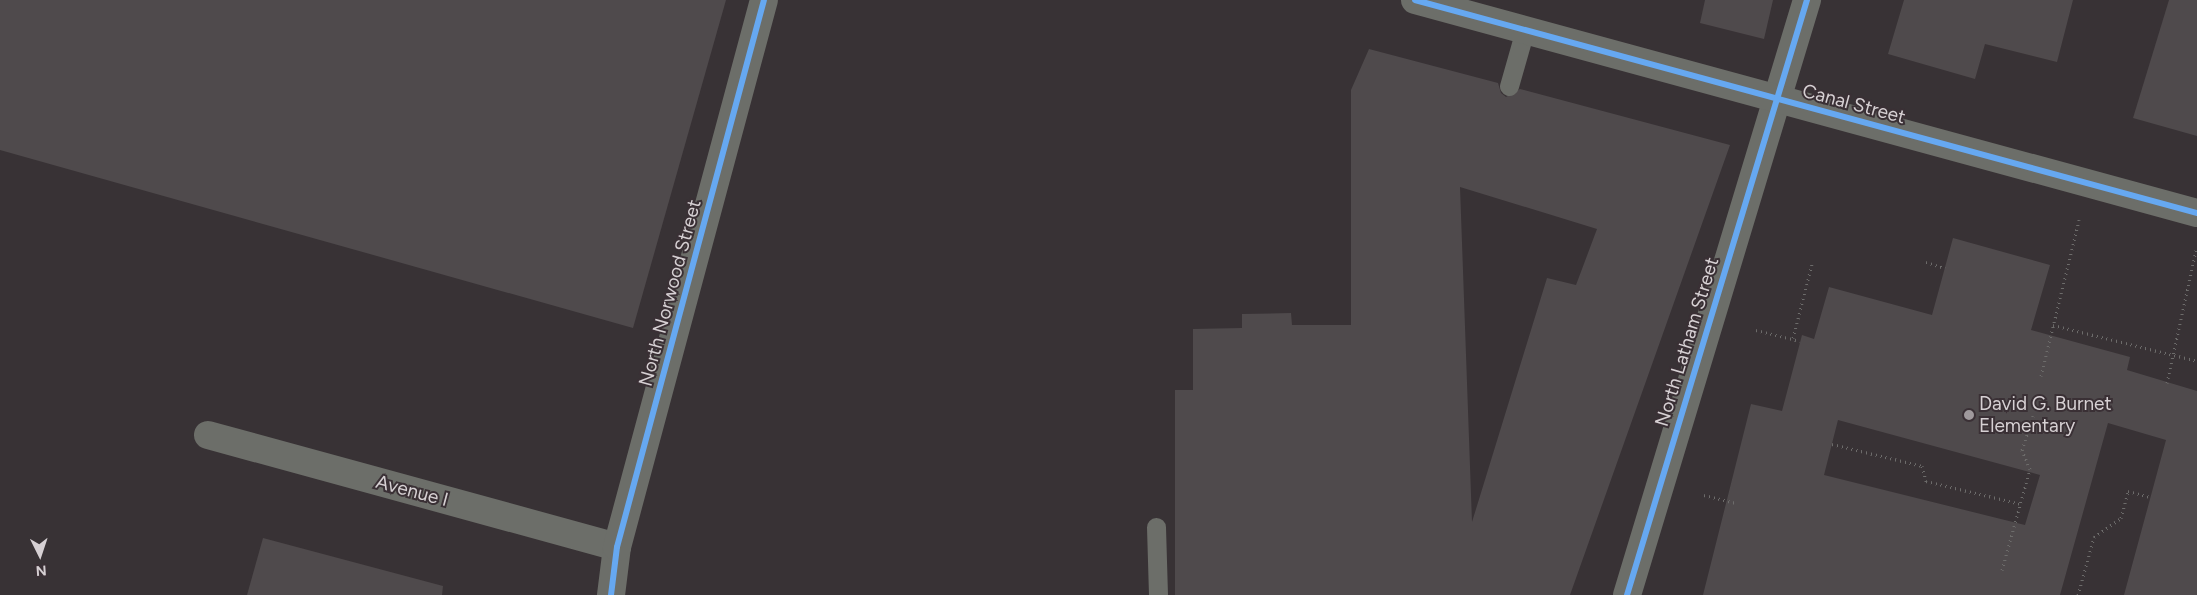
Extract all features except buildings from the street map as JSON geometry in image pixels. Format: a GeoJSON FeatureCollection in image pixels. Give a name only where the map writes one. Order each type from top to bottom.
{"type":"FeatureCollection","features":[{"type":"Feature","properties":{"kind":"street","name":"North Norwood Street"},"geometry":{"type":"LineString","coordinates":[[611,595],[617,548],[764,0]]}},
{"type":"Feature","properties":{"kind":"street","name":"Canal Street"},"geometry":{"type":"LineString","coordinates":[[1415,0],[2197,213]]}},
{"type":"Feature","properties":{"kind":"street","name":"North Latham Street"},"geometry":{"type":"LineString","coordinates":[[1627,595],[1807,0]]}},
{"type":"Feature","properties":{"kind":"street","name":"Avenue I"},"geometry":{"type":"LineString","coordinates":[[208,435],[617,548]]}},
{"type":"Feature","properties":{"kind":"lane"},"geometry":{"type":"LineString","coordinates":[[1509,86],[1525,30]]}},
{"type":"Feature","properties":{"kind":"lane"},"geometry":{"type":"LineString","coordinates":[[1156,527],[1158,595]]}},
{"type":"Feature","properties":{"kind":"path"},"geometry":{"type":"LineString","coordinates":[[2041,376],[2079,220]]}},
{"type":"Feature","properties":{"kind":"path"},"geometry":{"type":"LineString","coordinates":[[2168,383],[2172,355],[2196,250]]}},
{"type":"Feature","properties":{"kind":"path"},"geometry":{"type":"LineString","coordinates":[[1926,262],[1945,268]]}},
{"type":"Feature","properties":{"kind":"path"},"geometry":{"type":"LineString","coordinates":[[1793,338],[1812,264]]}},
{"type":"Feature","properties":{"kind":"path"},"geometry":{"type":"LineString","coordinates":[[2053,325],[2197,361]]}},
{"type":"Feature","properties":{"kind":"path"},"geometry":{"type":"LineString","coordinates":[[1756,330],[1800,341]]}},
{"type":"Feature","properties":{"kind":"path"},"geometry":{"type":"LineString","coordinates":[[2002,570],[2030,469],[2022,450],[2033,416]]}},
{"type":"Feature","properties":{"kind":"path"},"geometry":{"type":"LineString","coordinates":[[1832,444],[1922,466],[1926,481],[2021,504]]}},
{"type":"Feature","properties":{"kind":"path"},"geometry":{"type":"LineString","coordinates":[[2078,595],[2094,537],[2121,518],[2128,491],[2151,497]]}},
{"type":"Feature","properties":{"kind":"path"},"geometry":{"type":"LineString","coordinates":[[1704,495],[1737,503]]}},
{"type":"Feature","properties":{"kind":"cycle path"},"geometry":{"type":"LineString","coordinates":[[611,595],[617,547],[764,0]]}},
{"type":"Feature","properties":{"kind":"cycle path"},"geometry":{"type":"LineString","coordinates":[[1415,0],[2197,213]]}},
{"type":"Feature","properties":{"kind":"cycle path"},"geometry":{"type":"LineString","coordinates":[[1627,595],[1807,0]]}},
{"type":"Feature","properties":{"kind":"place","name":"David G. Burnet Elementary"},"geometry":{"type":"Point","coordinates":[1969,415]}}]}
